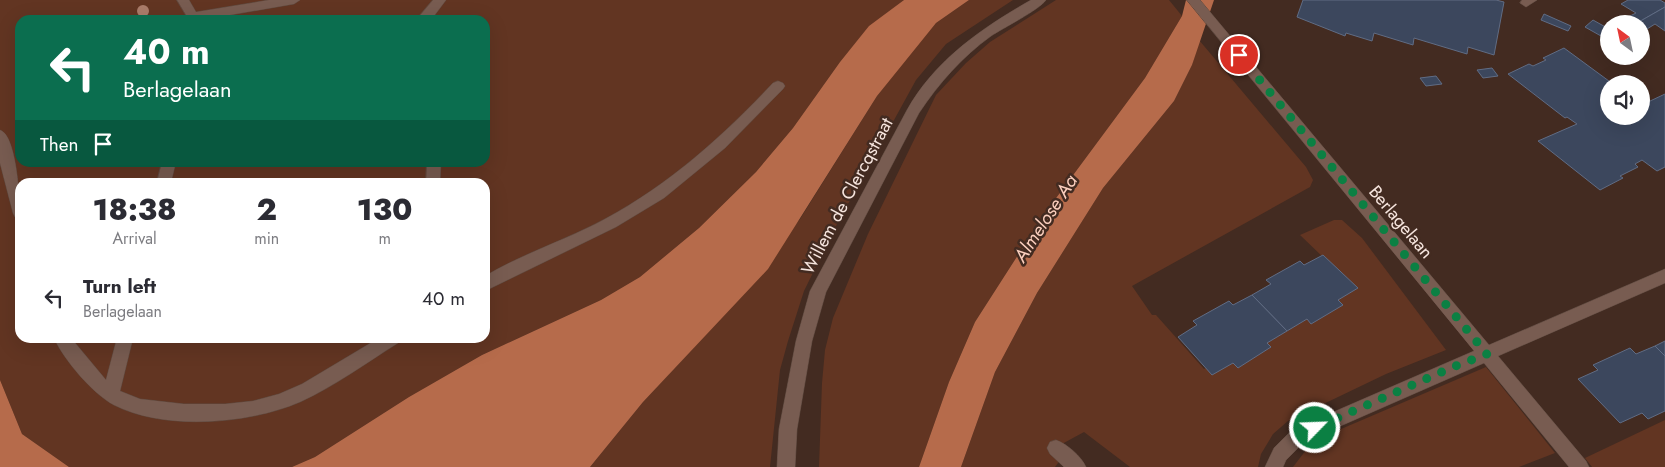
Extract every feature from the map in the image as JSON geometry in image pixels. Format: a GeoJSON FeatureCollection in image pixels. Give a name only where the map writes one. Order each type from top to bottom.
{"type":"FeatureCollection","features":[{"type":"Feature","properties":{"kind":"street"},"geometry":{"type":"LineString","coordinates":[[183,0],[191,15]]}},
{"type":"Feature","properties":{"kind":"street"},"geometry":{"type":"LineString","coordinates":[[210,15],[294,0]]}},
{"type":"Feature","properties":{"kind":"street"},"geometry":{"type":"LineString","coordinates":[[430,15],[440,0]]}},
{"type":"Feature","properties":{"kind":"street","name":"Willem de Clercqstraat"},"geometry":{"type":"LineString","coordinates":[[786,467],[788,429],[804,341],[818,291],[909,118],[927,88],[960,52],[984,34],[1040,0]]}},
{"type":"Feature","properties":{"kind":"street","name":"Berlagelaan"},"geometry":{"type":"LineString","coordinates":[[1193,0],[1580,467]]}},
{"type":"Feature","properties":{"kind":"street"},"geometry":{"type":"LineString","coordinates":[[490,281],[514,266],[610,223],[650,200],[702,163],[730,138],[778,86]]}},
{"type":"Feature","properties":{"kind":"street"},"geometry":{"type":"LineString","coordinates":[[0,135],[15,194]]}},
{"type":"Feature","properties":{"kind":"street"},"geometry":{"type":"LineString","coordinates":[[1274,467],[1280,454],[1298,436],[1665,276]]}},
{"type":"Feature","properties":{"kind":"street"},"geometry":{"type":"LineString","coordinates":[[66,343],[111,395],[138,408],[183,413],[243,411],[280,401],[339,372],[384,343]]}},
{"type":"Feature","properties":{"kind":"street"},"geometry":{"type":"LineString","coordinates":[[111,395],[124,343]]}},
{"type":"Feature","properties":{"kind":"street"},"geometry":{"type":"LineString","coordinates":[[1056,448],[1077,467]]}},
{"type":"Feature","properties":{"kind":"shaded area"},"geometry":{"type":"Polygon","coordinates":[[[0,0],[904,0],[869,27],[840,62],[793,128],[756,172],[699,228],[640,277],[601,300],[482,355],[409,397],[315,457],[292,467],[69,467],[22,434],[0,380],[0,0]]]}},
{"type":"Feature","properties":{"kind":"shaded area"},"geometry":{"type":"Polygon","coordinates":[[[969,0],[1013,0],[946,44],[916,80],[837,224],[804,291],[780,370],[770,467],[590,467],[643,402],[695,346],[800,219],[877,96],[912,50],[936,23],[969,0]]]}},
{"type":"Feature","properties":{"kind":"shaded area"},"geometry":{"type":"Polygon","coordinates":[[[1056,0],[1169,0],[1182,16],[1145,78],[1045,213],[975,322],[949,382],[919,467],[819,467],[825,350],[833,318],[868,234],[936,95],[966,63],[990,42],[1056,0]]]}},
{"type":"Feature","properties":{"kind":"shaded area"},"geometry":{"type":"Polygon","coordinates":[[[1199,40],[1306,167],[1313,180],[1310,187],[1132,286],[1152,315],[1156,315],[1204,369],[1350,283],[1300,235],[1334,220],[1342,220],[1362,238],[1446,350],[1386,374],[1288,421],[1273,434],[1261,454],[1258,467],[1130,467],[1084,432],[1049,451],[1061,459],[1055,467],[961,467],[995,372],[1037,293],[1103,188],[1174,101],[1192,65],[1199,40]]]}},
{"type":"Feature","properties":{"kind":"shaded area"},"geometry":{"type":"Polygon","coordinates":[[[1486,367],[1555,453],[1519,467],[1293,467],[1313,441],[1486,367]]]}},
{"type":"Feature","properties":{"kind":"shaded area"},"geometry":{"type":"Polygon","coordinates":[[[1665,420],[1665,467],[1592,467],[1585,458],[1665,420]]]}},
{"type":"Feature","properties":{"kind":"water"},"geometry":{"type":"Polygon","coordinates":[[[904,0],[969,0],[936,23],[877,96],[768,269],[643,402],[590,467],[292,467],[315,457],[409,397],[482,355],[601,300],[640,277],[699,228],[756,172],[793,128],[840,62],[869,26],[904,0]]]}},
{"type":"Feature","properties":{"kind":"water","name":"Almelose Aa"},"geometry":{"type":"Polygon","coordinates":[[[1186,0],[1214,0],[1192,65],[1174,101],[1103,188],[1037,293],[995,372],[961,467],[919,467],[949,382],[975,322],[1045,213],[1145,78],[1182,16],[1186,0]]]}},
{"type":"Feature","properties":{"kind":"water"},"geometry":{"type":"Polygon","coordinates":[[[0,380],[22,434],[69,467],[0,467],[0,380]]]}},
{"type":"Feature","properties":{"kind":"building"},"geometry":{"type":"Polygon","coordinates":[[[1303,0],[1496,0],[1504,2],[1494,55],[1468,47],[1467,54],[1414,38],[1413,45],[1374,33],[1372,41],[1346,33],[1345,36],[1297,17],[1303,0]]]}},
{"type":"Feature","properties":{"kind":"building"},"geometry":{"type":"Polygon","coordinates":[[[1628,0],[1660,0],[1665,3],[1665,7],[1650,16],[1632,15],[1636,13],[1621,4],[1628,0]]]}},
{"type":"Feature","properties":{"kind":"building"},"geometry":{"type":"Polygon","coordinates":[[[1665,7],[1665,31],[1655,24],[1650,27],[1650,16],[1665,7]]]}},
{"type":"Feature","properties":{"kind":"building"},"geometry":{"type":"Polygon","coordinates":[[[1544,14],[1571,26],[1568,31],[1541,20],[1544,14]]]}},
{"type":"Feature","properties":{"kind":"building"},"geometry":{"type":"Polygon","coordinates":[[[1593,20],[1600,24],[1600,35],[1585,27],[1593,20]]]}},
{"type":"Feature","properties":{"kind":"building"},"geometry":{"type":"Polygon","coordinates":[[[1564,48],[1601,75],[1600,125],[1650,125],[1650,101],[1665,94],[1665,167],[1657,171],[1642,160],[1635,164],[1638,167],[1620,176],[1623,178],[1600,190],[1538,141],[1577,124],[1567,117],[1565,118],[1508,74],[1529,64],[1533,66],[1546,60],[1543,58],[1564,48]]]}},
{"type":"Feature","properties":{"kind":"building"},"geometry":{"type":"Polygon","coordinates":[[[1492,68],[1498,76],[1483,78],[1477,70],[1492,68]]]}},
{"type":"Feature","properties":{"kind":"building"},"geometry":{"type":"Polygon","coordinates":[[[1436,76],[1442,84],[1426,86],[1420,78],[1436,76]]]}},
{"type":"Feature","properties":{"kind":"building"},"geometry":{"type":"Polygon","coordinates":[[[1323,255],[1358,288],[1338,300],[1343,305],[1311,324],[1307,319],[1287,331],[1252,295],[1271,284],[1266,280],[1300,261],[1304,265],[1323,255]]]}},
{"type":"Feature","properties":{"kind":"building"},"geometry":{"type":"Polygon","coordinates":[[[1252,295],[1287,331],[1267,343],[1271,347],[1238,368],[1233,363],[1212,375],[1178,337],[1197,325],[1193,321],[1229,301],[1233,305],[1252,295]]]}},
{"type":"Feature","properties":{"kind":"building"},"geometry":{"type":"Polygon","coordinates":[[[1665,341],[1665,356],[1655,346],[1665,341]]]}},
{"type":"Feature","properties":{"kind":"building"},"geometry":{"type":"Polygon","coordinates":[[[1655,346],[1665,356],[1665,411],[1648,419],[1642,413],[1620,423],[1578,379],[1598,370],[1593,365],[1630,348],[1636,354],[1655,346]]]}},
{"type":"Feature","properties":{"kind":"route"},"geometry":{"type":"LineString","coordinates":[[1239,55],[1487,354],[1315,428]]}}]}
